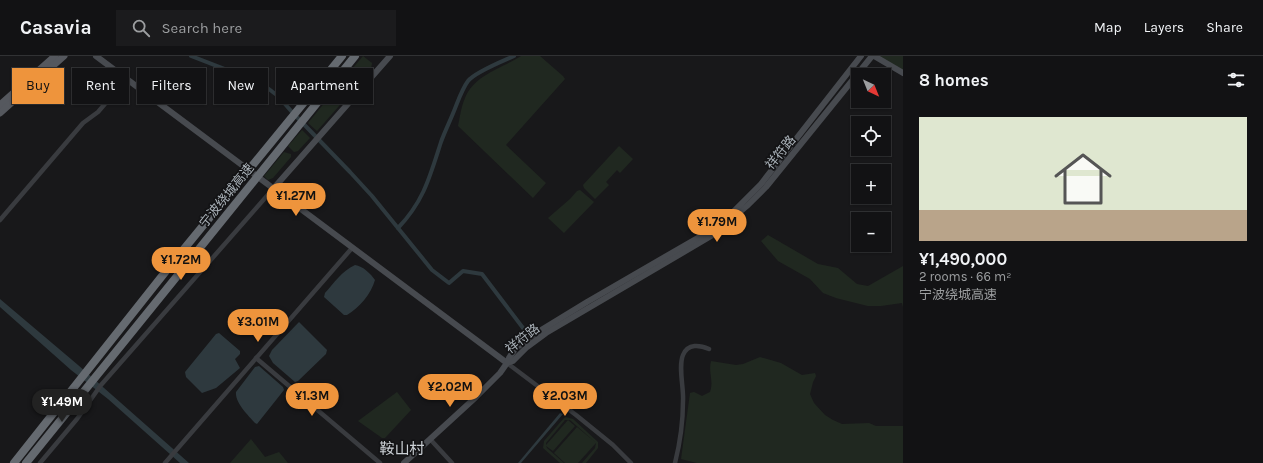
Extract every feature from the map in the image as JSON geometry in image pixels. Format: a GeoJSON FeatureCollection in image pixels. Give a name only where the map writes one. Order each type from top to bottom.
{"type":"FeatureCollection","features":[{"type":"Feature","properties":{"kind":"highway","name":"宁波绕城高速"},"geometry":{"type":"LineString","coordinates":[[14,463],[170,266],[342,56]]}},
{"type":"Feature","properties":{"kind":"highway","name":"宁波绕城高速"},"geometry":{"type":"LineString","coordinates":[[26,463],[355,56]]}},
{"type":"Feature","properties":{"kind":"highway"},"geometry":{"type":"LineString","coordinates":[[9,463],[54,414]]}},
{"type":"Feature","properties":{"kind":"main road"},"geometry":{"type":"LineString","coordinates":[[0,105],[55,56]]}},
{"type":"Feature","properties":{"kind":"main road"},"geometry":{"type":"LineString","coordinates":[[0,112],[64,56]]}},
{"type":"Feature","properties":{"kind":"main road"},"geometry":{"type":"LineString","coordinates":[[96,56],[113,68]]}},
{"type":"Feature","properties":{"kind":"main road"},"geometry":{"type":"LineString","coordinates":[[273,189],[390,56]]}},
{"type":"Feature","properties":{"kind":"main road","name":"祥符路"},"geometry":{"type":"LineString","coordinates":[[507,364],[509,358],[516,350],[533,335],[581,305],[708,232],[732,213],[761,184],[861,56]]}},
{"type":"Feature","properties":{"kind":"main road"},"geometry":{"type":"LineString","coordinates":[[873,56],[903,73]]}},
{"type":"Feature","properties":{"kind":"main road","name":"祥符路"},"geometry":{"type":"LineString","coordinates":[[507,364],[513,361],[527,346],[546,333],[711,236],[735,217],[766,187],[873,56]]}},
{"type":"Feature","properties":{"kind":"main road"},"geometry":{"type":"LineString","coordinates":[[129,80],[507,364],[481,392],[407,462]]}},
{"type":"Feature","properties":{"kind":"street"},"geometry":{"type":"LineString","coordinates":[[0,220],[82,123],[98,112],[105,104]]}},
{"type":"Feature","properties":{"kind":"street"},"geometry":{"type":"LineString","coordinates":[[40,463],[77,419],[101,385],[273,189]]}},
{"type":"Feature","properties":{"kind":"street"},"geometry":{"type":"LineString","coordinates":[[164,463],[352,248]]}},
{"type":"Feature","properties":{"kind":"street"},"geometry":{"type":"LineString","coordinates":[[675,463],[681,432],[684,400],[682,360],[687,349],[697,345],[709,349]]}},
{"type":"Feature","properties":{"kind":"street"},"geometry":{"type":"LineString","coordinates":[[256,358],[380,463]]}},
{"type":"Feature","properties":{"kind":"street"},"geometry":{"type":"LineString","coordinates":[[507,364],[576,415],[613,445],[631,463]]}},
{"type":"Feature","properties":{"kind":"street"},"geometry":{"type":"LineString","coordinates":[[430,439],[452,463]]}},
{"type":"Feature","properties":{"kind":"shaded area"},"geometry":{"type":"Polygon","coordinates":[[[363,56],[372,63],[371,68],[353,68],[363,56]]]}},
{"type":"Feature","properties":{"kind":"shaded area"},"geometry":{"type":"Polygon","coordinates":[[[521,56],[540,56],[565,79],[506,145],[546,183],[533,198],[458,126],[464,101],[469,90],[475,83],[489,73],[521,56]]]}},
{"type":"Feature","properties":{"kind":"shaded area"},"geometry":{"type":"Polygon","coordinates":[[[877,56],[903,56],[903,70],[877,56]]]}},
{"type":"Feature","properties":{"kind":"shaded area"},"geometry":{"type":"Polygon","coordinates":[[[324,104],[341,104],[317,131],[308,123],[324,104]]]}},
{"type":"Feature","properties":{"kind":"shaded area"},"geometry":{"type":"Polygon","coordinates":[[[302,130],[310,138],[298,151],[294,152],[288,146],[302,130]]]}},
{"type":"Feature","properties":{"kind":"shaded area"},"geometry":{"type":"Polygon","coordinates":[[[619,146],[633,159],[620,173],[617,170],[606,182],[609,185],[595,199],[583,185],[619,146]]]}},
{"type":"Feature","properties":{"kind":"shaded area"},"geometry":{"type":"Polygon","coordinates":[[[284,152],[291,154],[291,157],[273,178],[268,180],[264,176],[284,152]]]}},
{"type":"Feature","properties":{"kind":"shaded area"},"geometry":{"type":"Polygon","coordinates":[[[580,190],[594,202],[564,233],[548,218],[577,191],[580,190]]]}},
{"type":"Feature","properties":{"kind":"shaded area"},"geometry":{"type":"Polygon","coordinates":[[[768,235],[818,264],[838,268],[857,284],[868,286],[903,266],[903,307],[902,303],[868,306],[823,293],[810,279],[778,261],[761,241],[768,235]]]}},
{"type":"Feature","properties":{"kind":"shaded area"},"geometry":{"type":"Polygon","coordinates":[[[355,265],[361,267],[375,280],[371,290],[360,305],[347,315],[344,315],[324,297],[325,293],[338,278],[346,270],[355,265]]]}},
{"type":"Feature","properties":{"kind":"shaded area"},"geometry":{"type":"Polygon","coordinates":[[[0,299],[78,365],[189,463],[180,463],[108,399],[71,370],[0,307],[0,299]]]}},
{"type":"Feature","properties":{"kind":"shaded area"},"geometry":{"type":"Polygon","coordinates":[[[299,322],[327,350],[326,354],[298,381],[295,382],[273,363],[269,356],[272,350],[299,322]]]}},
{"type":"Feature","properties":{"kind":"shaded area"},"geometry":{"type":"Polygon","coordinates":[[[219,333],[240,351],[240,354],[235,359],[240,368],[216,388],[202,393],[186,377],[185,372],[216,334],[219,333]]]}},
{"type":"Feature","properties":{"kind":"shaded area"},"geometry":{"type":"Polygon","coordinates":[[[760,357],[781,363],[802,375],[815,373],[816,376],[810,394],[814,403],[825,415],[833,420],[842,424],[869,423],[876,426],[903,426],[903,463],[697,463],[681,459],[690,393],[694,392],[702,396],[710,392],[711,361],[736,365],[743,364],[760,357]]]}},
{"type":"Feature","properties":{"kind":"shaded area"},"geometry":{"type":"Polygon","coordinates":[[[259,366],[283,387],[284,390],[257,424],[242,409],[236,396],[236,392],[255,367],[259,366]]]}},
{"type":"Feature","properties":{"kind":"shaded area"},"geometry":{"type":"Polygon","coordinates":[[[397,392],[411,410],[385,438],[382,438],[358,421],[397,392]]]}},
{"type":"Feature","properties":{"kind":"shaded area"},"geometry":{"type":"Polygon","coordinates":[[[560,413],[563,414],[521,463],[518,463],[560,413]]]}},
{"type":"Feature","properties":{"kind":"shaded area"},"geometry":{"type":"Polygon","coordinates":[[[566,417],[573,419],[598,442],[598,448],[586,463],[582,463],[595,448],[596,443],[578,463],[565,463],[554,453],[577,427],[595,442],[570,420],[568,420],[575,426],[553,451],[546,446],[564,463],[560,463],[543,448],[544,441],[566,417]],[[565,420],[546,443],[546,445],[568,420],[565,420]]]}},
{"type":"Feature","properties":{"kind":"shaded area"},"geometry":{"type":"Polygon","coordinates":[[[251,439],[265,457],[279,452],[288,463],[230,463],[251,439]]]}},
{"type":"Feature","properties":{"kind":"waterway"},"geometry":{"type":"LineString","coordinates":[[191,56],[261,83],[278,96],[372,196],[432,270],[449,283],[463,271],[482,274],[523,328]]}},
{"type":"Feature","properties":{"kind":"waterway"},"geometry":{"type":"LineString","coordinates":[[398,228],[414,208],[425,188],[460,95],[468,81],[477,74],[514,56]]}},
{"type":"Feature","properties":{"kind":"district","name":"鞍山村"},"geometry":{"type":"Point","coordinates":[402,449]}}]}
